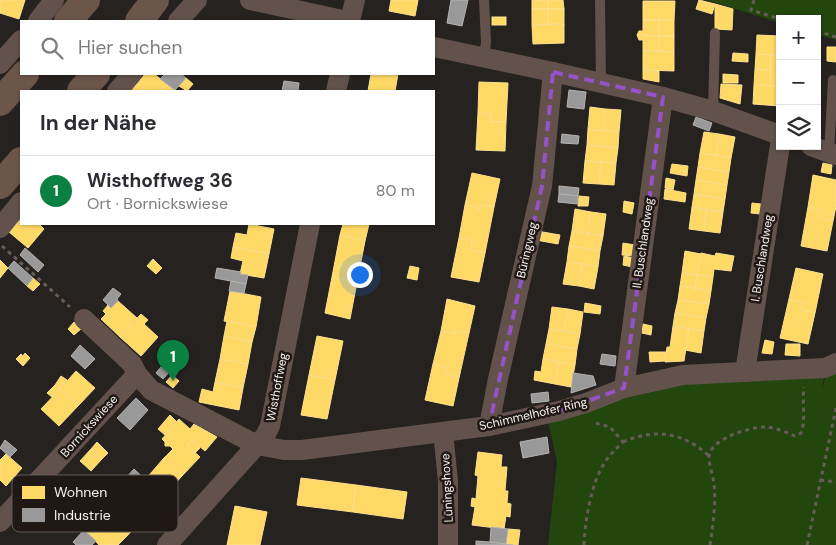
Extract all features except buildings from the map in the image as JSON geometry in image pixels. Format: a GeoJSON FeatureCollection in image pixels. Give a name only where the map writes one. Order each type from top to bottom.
{"type":"FeatureCollection","features":[{"type":"Feature","properties":{"kind":"highway"},"geometry":{"type":"LineString","coordinates":[[69,20],[86,0]]}},
{"type":"Feature","properties":{"kind":"highway"},"geometry":{"type":"LineString","coordinates":[[140,20],[156,0]]}},
{"type":"Feature","properties":{"kind":"highway"},"geometry":{"type":"LineString","coordinates":[[0,102],[24,75]]}},
{"type":"Feature","properties":{"kind":"highway"},"geometry":{"type":"LineString","coordinates":[[82,90],[95,75]]}},
{"type":"Feature","properties":{"kind":"highway"},"geometry":{"type":"LineString","coordinates":[[0,185],[20,162]]}},
{"type":"Feature","properties":{"kind":"street"},"geometry":{"type":"LineString","coordinates":[[39,20],[54,0]]}},
{"type":"Feature","properties":{"kind":"street"},"geometry":{"type":"LineString","coordinates":[[179,20],[196,0]]}},
{"type":"Feature","properties":{"kind":"street"},"geometry":{"type":"LineString","coordinates":[[250,0],[343,20]]}},
{"type":"Feature","properties":{"kind":"street"},"geometry":{"type":"LineString","coordinates":[[348,20],[355,0]]}},
{"type":"Feature","properties":{"kind":"street"},"geometry":{"type":"LineString","coordinates":[[0,64],[20,41]]}},
{"type":"Feature","properties":{"kind":"street"},"geometry":{"type":"LineString","coordinates":[[435,46],[663,98],[713,111],[776,134]]}},
{"type":"Feature","properties":{"kind":"street","name":"Büringweg"},"geometry":{"type":"LineString","coordinates":[[489,426],[542,186],[553,72]]}},
{"type":"Feature","properties":{"kind":"street"},"geometry":{"type":"LineString","coordinates":[[118,90],[131,75]]}},
{"type":"Feature","properties":{"kind":"street"},"geometry":{"type":"LineString","coordinates":[[336,90],[340,75]]}},
{"type":"Feature","properties":{"kind":"street","name":"II. Buschlandweg"},"geometry":{"type":"LineString","coordinates":[[624,388],[663,98]]}},
{"type":"Feature","properties":{"kind":"street","name":"I. Buschlandweg"},"geometry":{"type":"LineString","coordinates":[[745,372],[779,150]]}},
{"type":"Feature","properties":{"kind":"street"},"geometry":{"type":"LineString","coordinates":[[0,228],[20,203]]}},
{"type":"Feature","properties":{"kind":"street","name":"Wisthoffweg"},"geometry":{"type":"LineString","coordinates":[[167,545],[265,436],[270,426],[310,225]]}},
{"type":"Feature","properties":{"kind":"street"},"geometry":{"type":"LineString","coordinates":[[84,319],[132,364],[137,374],[151,390],[257,445]]}},
{"type":"Feature","properties":{"kind":"street","name":"Schimmelhofer Ring"},"geometry":{"type":"LineString","coordinates":[[257,445],[284,450],[302,450],[489,426],[559,411],[624,388],[683,375],[826,368],[836,363]]}},
{"type":"Feature","properties":{"kind":"street","name":"Bornickswiese"},"geometry":{"type":"LineString","coordinates":[[44,475],[137,374]]}},
{"type":"Feature","properties":{"kind":"street","name":"Lüningshove"},"geometry":{"type":"LineString","coordinates":[[443,432],[448,481],[448,545]]}},
{"type":"Feature","properties":{"kind":"street","name":"Bornickswiese"},"geometry":{"type":"LineString","coordinates":[[0,522],[12,509]]}},
{"type":"Feature","properties":{"kind":"lane"},"geometry":{"type":"LineString","coordinates":[[484,0],[486,42],[484,57]]}},
{"type":"Feature","properties":{"kind":"lane"},"geometry":{"type":"LineString","coordinates":[[600,0],[601,83]]}},
{"type":"Feature","properties":{"kind":"lane"},"geometry":{"type":"LineString","coordinates":[[713,111],[715,33]]}},
{"type":"Feature","properties":{"kind":"lane"},"geometry":{"type":"LineString","coordinates":[[825,151],[833,80]]}},
{"type":"Feature","properties":{"kind":"path"},"geometry":{"type":"LineString","coordinates":[[754,0],[751,10],[776,18]]}},
{"type":"Feature","properties":{"kind":"path"},"geometry":{"type":"LineString","coordinates":[[821,32],[836,37]]}},
{"type":"Feature","properties":{"kind":"path"},"geometry":{"type":"LineString","coordinates":[[0,244],[84,319]]}},
{"type":"Feature","properties":{"kind":"path"},"geometry":{"type":"LineString","coordinates":[[708,456],[713,447],[729,436],[744,431],[765,427],[781,430],[795,436],[801,433],[804,428],[802,401],[806,369]]}},
{"type":"Feature","properties":{"kind":"path"},"geometry":{"type":"LineString","coordinates":[[807,545],[836,408]]}},
{"type":"Feature","properties":{"kind":"path"},"geometry":{"type":"LineString","coordinates":[[559,411],[563,421],[594,422],[610,427],[623,442]]}},
{"type":"Feature","properties":{"kind":"path"},"geometry":{"type":"LineString","coordinates":[[584,545],[588,510],[603,464],[623,442],[636,436],[656,433],[676,436],[698,447],[708,456],[714,486],[714,522],[710,545]]}},
{"type":"Feature","properties":{"kind":"path"},"geometry":{"type":"LineString","coordinates":[[820,480],[836,482]]}},
{"type":"Feature","properties":{"kind":"highlighted area"},"geometry":{"type":"Polygon","coordinates":[[[553,72],[663,97],[624,388],[559,411],[489,426],[542,186],[553,72]]]}},
{"type":"Feature","properties":{"kind":"green space"},"geometry":{"type":"Polygon","coordinates":[[[707,0],[836,0],[836,40],[821,35],[821,15],[776,15],[776,22],[707,0]]]}},
{"type":"Feature","properties":{"kind":"green space"},"geometry":{"type":"Polygon","coordinates":[[[825,372],[822,389],[827,373],[836,374],[836,545],[548,545],[557,462],[547,416],[624,390],[825,372]]]}},
{"type":"Feature","properties":{"kind":"place","name":"Wisthoffweg 36"},"geometry":{"type":"Point","coordinates":[173,381]}}]}
